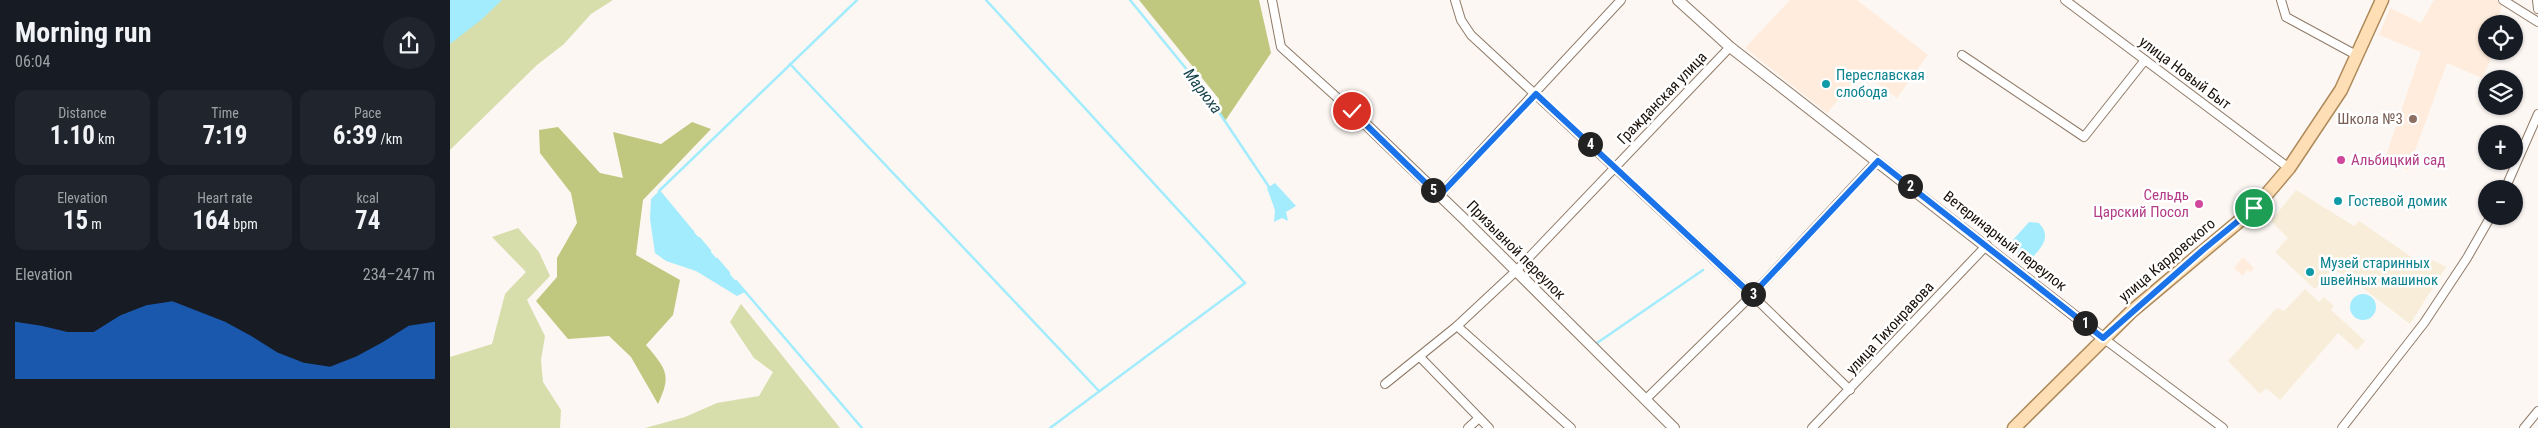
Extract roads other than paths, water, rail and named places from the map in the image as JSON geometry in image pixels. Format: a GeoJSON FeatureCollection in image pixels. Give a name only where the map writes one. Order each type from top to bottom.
{"type":"FeatureCollection","features":[{"type":"Feature","properties":{"kind":"main road","name":"улица Кардовского"},"geometry":{"type":"LineString","coordinates":[[2014,428],[2103,338],[2204,249],[2254,208],[2289,168],[2341,90],[2382,0]]}},
{"type":"Feature","properties":{"kind":"street","name":"Призывной переулок"},"geometry":{"type":"LineString","coordinates":[[1272,0],[1281,47],[1352,111],[1674,428]]}},
{"type":"Feature","properties":{"kind":"street","name":"Гражданская улица"},"geometry":{"type":"LineString","coordinates":[[1455,0],[1461,20],[1471,35],[1614,168]]}},
{"type":"Feature","properties":{"kind":"street"},"geometry":{"type":"LineString","coordinates":[[1439,196],[1536,94],[1621,0]]}},
{"type":"Feature","properties":{"kind":"street","name":"Ветеринарный переулок"},"geometry":{"type":"LineString","coordinates":[[1678,0],[1730,47],[1987,245],[2103,338],[2222,428]]}},
{"type":"Feature","properties":{"kind":"street","name":"улица Новый Быт"},"geometry":{"type":"LineString","coordinates":[[2065,0],[2289,168]]}},
{"type":"Feature","properties":{"kind":"street"},"geometry":{"type":"LineString","coordinates":[[2281,0],[2286,17],[2358,56]]}},
{"type":"Feature","properties":{"kind":"street"},"geometry":{"type":"LineString","coordinates":[[2503,0],[2538,22]]}},
{"type":"Feature","properties":{"kind":"street"},"geometry":{"type":"LineString","coordinates":[[2537,0],[2538,9]]}},
{"type":"Feature","properties":{"kind":"street","name":"Гражданская улица"},"geometry":{"type":"LineString","coordinates":[[1385,384],[1457,326],[1516,271],[1730,47]]}},
{"type":"Feature","properties":{"kind":"street"},"geometry":{"type":"LineString","coordinates":[[1962,55],[2084,136],[2145,60]]}},
{"type":"Feature","properties":{"kind":"street"},"geometry":{"type":"LineString","coordinates":[[2509,180],[2538,114]]}},
{"type":"Feature","properties":{"kind":"street"},"geometry":{"type":"LineString","coordinates":[[1645,400],[1752,295],[1878,161]]}},
{"type":"Feature","properties":{"kind":"street"},"geometry":{"type":"LineString","coordinates":[[1614,168],[1752,295],[1850,390]]}},
{"type":"Feature","properties":{"kind":"street"},"geometry":{"type":"LineString","coordinates":[[2342,428],[2424,322],[2467,258],[2486,225]]}},
{"type":"Feature","properties":{"kind":"street","name":"улица Тихонравова"},"geometry":{"type":"LineString","coordinates":[[1812,428],[1987,245]]}},
{"type":"Feature","properties":{"kind":"street"},"geometry":{"type":"LineString","coordinates":[[1457,326],[1572,428]]}},
{"type":"Feature","properties":{"kind":"street"},"geometry":{"type":"LineString","coordinates":[[1420,357],[1488,428]]}},
{"type":"Feature","properties":{"kind":"street"},"geometry":{"type":"LineString","coordinates":[[2524,428],[2538,411]]}},
{"type":"Feature","properties":{"kind":"street"},"geometry":{"type":"LineString","coordinates":[[1468,428],[1479,418]]}},
{"type":"Feature","properties":{"kind":"water"},"geometry":{"type":"Polygon","coordinates":[[[450,0],[502,0],[481,20],[450,44],[450,0]]]}},
{"type":"Feature","properties":{"kind":"water"},"geometry":{"type":"Polygon","coordinates":[[[1275,183],[1296,206],[1286,212],[1288,221],[1282,218],[1274,222],[1275,210],[1267,188],[1275,183]]]}},
{"type":"Feature","properties":{"kind":"water"},"geometry":{"type":"Polygon","coordinates":[[[659,191],[745,292],[737,296],[696,271],[666,261],[655,253],[650,219],[651,199],[659,191]]]}},
{"type":"Feature","properties":{"kind":"water"},"geometry":{"type":"Polygon","coordinates":[[[2029,222],[2039,223],[2043,228],[2045,237],[2042,246],[2031,259],[2025,259],[2012,247],[2012,241],[2029,222]]]}},
{"type":"Feature","properties":{"kind":"water"},"geometry":{"type":"Polygon","coordinates":[[[2363,294],[2372,298],[2376,307],[2372,316],[2363,320],[2354,316],[2350,307],[2354,298],[2363,294]]]}},
{"type":"Feature","properties":{"kind":"waterway"},"geometry":{"type":"LineString","coordinates":[[693,232],[659,191],[857,0]]}},
{"type":"Feature","properties":{"kind":"waterway"},"geometry":{"type":"LineString","coordinates":[[986,0],[1245,283],[1050,428]]}},
{"type":"Feature","properties":{"kind":"waterway","name":"Марюха"},"geometry":{"type":"LineString","coordinates":[[1130,0],[1206,93],[1269,187]]}},
{"type":"Feature","properties":{"kind":"waterway"},"geometry":{"type":"LineString","coordinates":[[790,64],[1099,391]]}},
{"type":"Feature","properties":{"kind":"waterway"},"geometry":{"type":"LineString","coordinates":[[699,238],[710,251]]}},
{"type":"Feature","properties":{"kind":"waterway"},"geometry":{"type":"LineString","coordinates":[[717,259],[729,273]]}},
{"type":"Feature","properties":{"kind":"waterway"},"geometry":{"type":"LineString","coordinates":[[1597,343],[1703,270]]}},
{"type":"Feature","properties":{"kind":"waterway"},"geometry":{"type":"LineString","coordinates":[[736,281],[862,428]]}},
{"type":"Feature","properties":{"kind":"place","name":"Переславская слобода"},"geometry":{"type":"Point","coordinates":[1826,84]}},
{"type":"Feature","properties":{"kind":"place","name":"Школа №3"},"geometry":{"type":"Point","coordinates":[2413,119]}},
{"type":"Feature","properties":{"kind":"place","name":"Альбицкий сад"},"geometry":{"type":"Point","coordinates":[2341,160]}},
{"type":"Feature","properties":{"kind":"place","name":"Гостевой домик"},"geometry":{"type":"Point","coordinates":[2338,201]}},
{"type":"Feature","properties":{"kind":"place","name":"Сельдь Царский Посол"},"geometry":{"type":"Point","coordinates":[2199,204]}},
{"type":"Feature","properties":{"kind":"place","name":"Музей старинных швейных машинок"},"geometry":{"type":"Point","coordinates":[2310,272]}}]}
